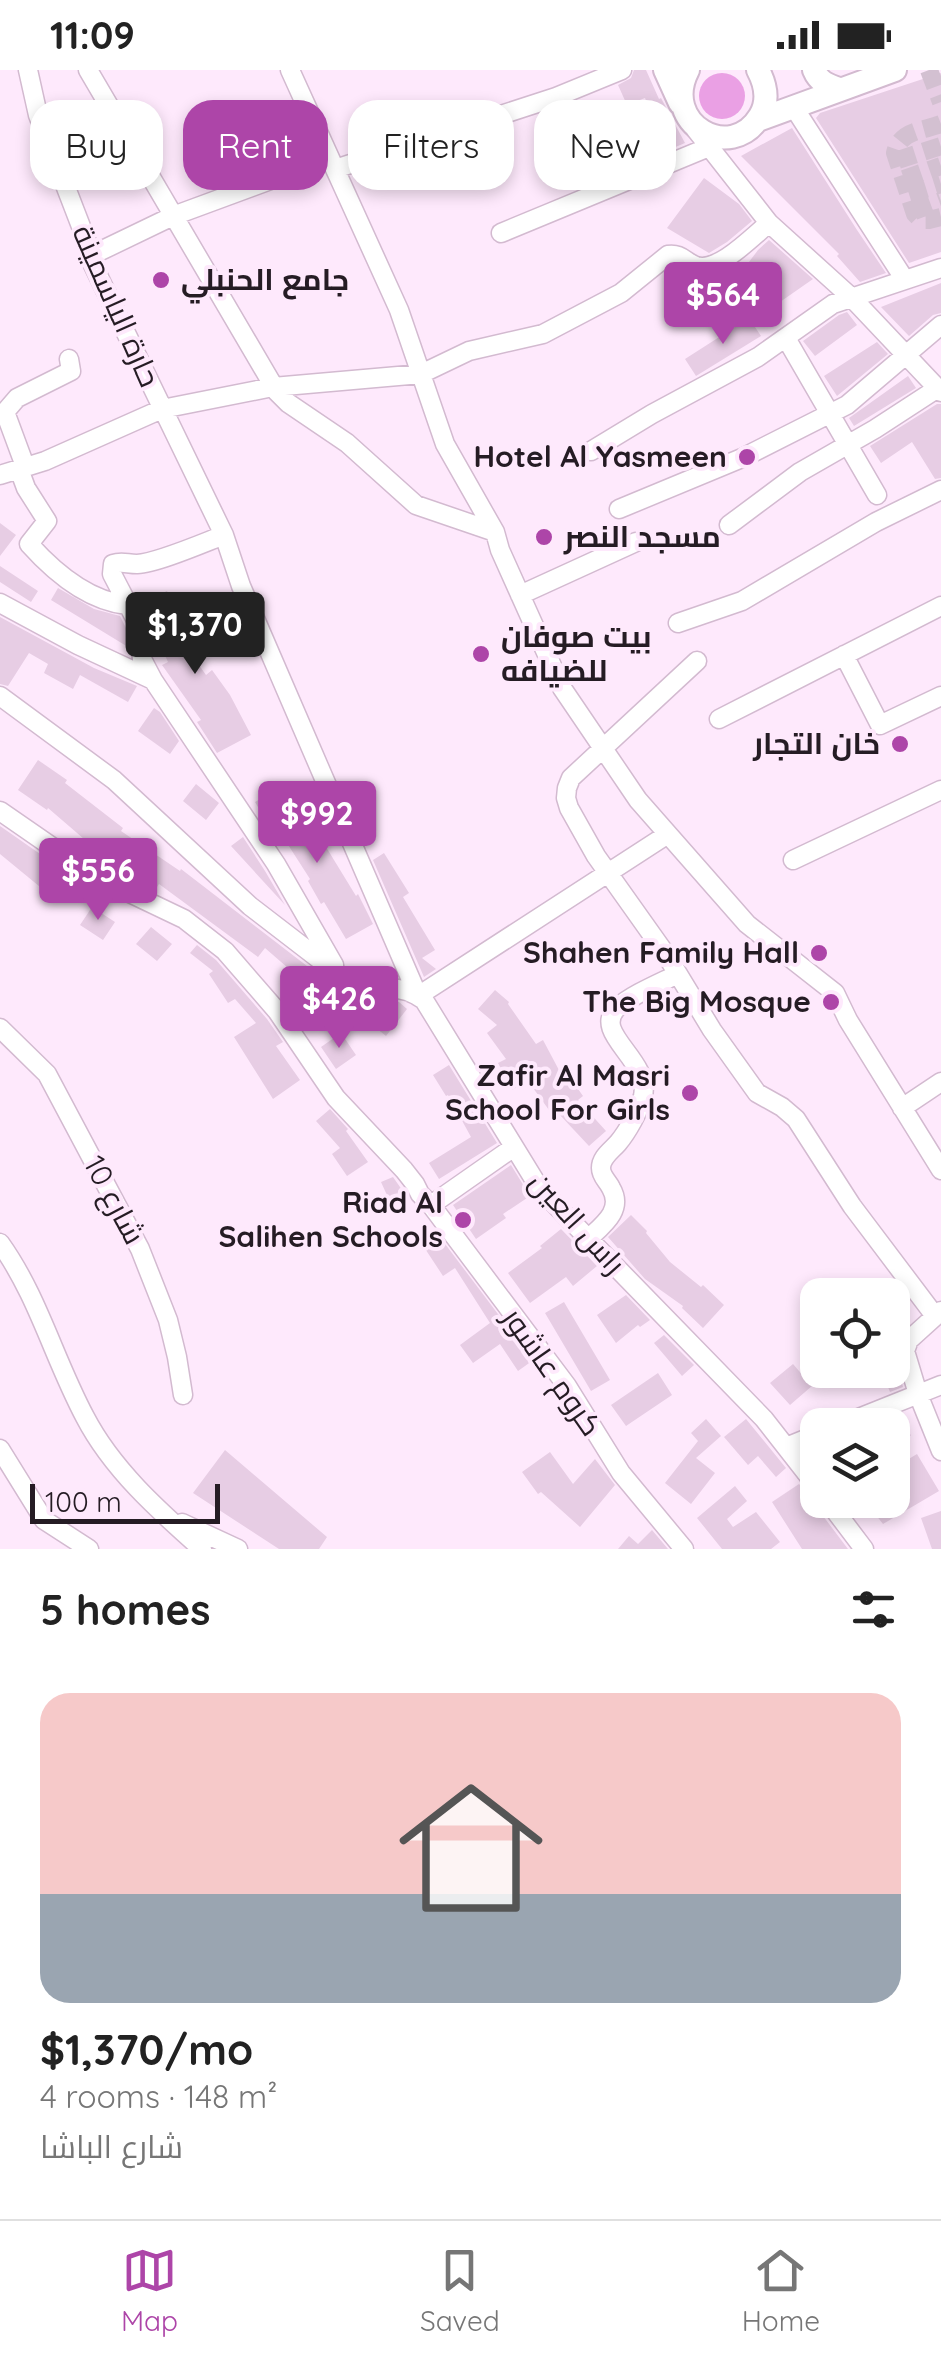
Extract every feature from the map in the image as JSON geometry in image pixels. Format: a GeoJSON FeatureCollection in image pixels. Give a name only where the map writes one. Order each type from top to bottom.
{"type":"FeatureCollection","features":[{"type":"Feature","properties":{"kind":"main road"},"geometry":{"type":"LineString","coordinates":[[665,70],[687,117],[700,130],[724,137],[737,135],[758,120],[766,94],[758,70]]}},
{"type":"Feature","properties":{"kind":"main road"},"geometry":{"type":"LineString","coordinates":[[687,117],[680,98],[688,70]]}},
{"type":"Feature","properties":{"kind":"main road"},"geometry":{"type":"LineString","coordinates":[[814,70],[826,85],[839,90]]}},
{"type":"Feature","properties":{"kind":"main road"},"geometry":{"type":"LineString","coordinates":[[758,120],[895,70]]}},
{"type":"Feature","properties":{"kind":"street","name":"حارة الياسمينة"},"geometry":{"type":"LineString","coordinates":[[28,70],[38,114],[93,266],[224,535],[241,586],[412,993]]}},
{"type":"Feature","properties":{"kind":"street"},"geometry":{"type":"LineString","coordinates":[[88,70],[273,387],[347,443],[416,506],[495,532]]}},
{"type":"Feature","properties":{"kind":"street"},"geometry":{"type":"LineString","coordinates":[[290,70],[399,310],[445,444],[495,532],[562,688],[638,800],[747,924],[835,992],[848,1020],[941,1170]]}},
{"type":"Feature","properties":{"kind":"street"},"geometry":{"type":"LineString","coordinates":[[92,256],[174,216],[333,164],[459,129],[622,70]]}},
{"type":"Feature","properties":{"kind":"street"},"geometry":{"type":"LineString","coordinates":[[794,106],[905,280]]}},
{"type":"Feature","properties":{"kind":"street"},"geometry":{"type":"LineString","coordinates":[[687,117],[769,223],[852,298],[939,390],[800,472],[728,525]]}},
{"type":"Feature","properties":{"kind":"street"},"geometry":{"type":"LineString","coordinates":[[501,232],[710,146]]}},
{"type":"Feature","properties":{"kind":"street"},"geometry":{"type":"LineString","coordinates":[[0,475],[44,461],[162,409],[273,387],[421,374],[469,351],[543,334],[622,294],[668,254],[681,256],[699,267],[714,266],[769,223]]}},
{"type":"Feature","properties":{"kind":"street"},"geometry":{"type":"LineString","coordinates":[[591,450],[758,357],[833,304],[941,268]]}},
{"type":"Feature","properties":{"kind":"street"},"geometry":{"type":"LineString","coordinates":[[619,509],[742,458],[847,404],[941,325]]}},
{"type":"Feature","properties":{"kind":"street"},"geometry":{"type":"LineString","coordinates":[[786,338],[877,495]]}},
{"type":"Feature","properties":{"kind":"street"},"geometry":{"type":"LineString","coordinates":[[68,358],[71,371],[17,398],[4,412],[26,488],[48,521],[29,544],[46,564],[71,583],[110,603],[127,604]]}},
{"type":"Feature","properties":{"kind":"street"},"geometry":{"type":"LineString","coordinates":[[678,623],[742,601],[876,522],[941,490]]}},
{"type":"Feature","properties":{"kind":"street"},"geometry":{"type":"LineString","coordinates":[[224,535],[154,560],[112,564],[112,574],[138,624],[142,659],[153,680],[276,864],[341,976]]}},
{"type":"Feature","properties":{"kind":"street"},"geometry":{"type":"LineString","coordinates":[[520,595],[636,542]]}},
{"type":"Feature","properties":{"kind":"street"},"geometry":{"type":"LineString","coordinates":[[0,603],[153,680]]}},
{"type":"Feature","properties":{"kind":"street"},"geometry":{"type":"LineString","coordinates":[[719,719],[941,606]]}},
{"type":"Feature","properties":{"kind":"street"},"geometry":{"type":"LineString","coordinates":[[844,655],[880,725],[941,696]]}},
{"type":"Feature","properties":{"kind":"street"},"geometry":{"type":"LineString","coordinates":[[697,661],[571,778],[566,798],[608,873],[753,1088],[796,1119],[852,1206],[938,1313],[909,1340],[905,1351],[941,1451]]}},
{"type":"Feature","properties":{"kind":"street"},"geometry":{"type":"LineString","coordinates":[[0,696],[114,780],[250,906],[341,976],[412,993],[668,834]]}},
{"type":"Feature","properties":{"kind":"street"},"geometry":{"type":"LineString","coordinates":[[793,860],[941,790]]}},
{"type":"Feature","properties":{"kind":"street","name":"كروم عاشور"},"geometry":{"type":"LineString","coordinates":[[0,811],[94,876],[184,918],[225,952],[278,1011],[336,1098],[404,1170],[567,1386],[621,1473],[684,1549]]}},
{"type":"Feature","properties":{"kind":"street"},"geometry":{"type":"LineString","coordinates":[[588,1239],[615,1208],[613,1190],[604,1178],[602,1163],[632,1120],[644,1091],[642,1075],[614,1036],[611,1018],[620,1005],[678,974]]}},
{"type":"Feature","properties":{"kind":"street","name":"راس العين"},"geometry":{"type":"LineString","coordinates":[[412,993],[429,1007],[540,1189],[764,1419],[800,1465]]}},
{"type":"Feature","properties":{"kind":"street","name":"شارع 10"},"geometry":{"type":"LineString","coordinates":[[0,1028],[47,1074],[140,1249],[168,1320],[182,1396]]}},
{"type":"Feature","properties":{"kind":"street"},"geometry":{"type":"LineString","coordinates":[[902,1108],[941,1082]]}},
{"type":"Feature","properties":{"kind":"street"},"geometry":{"type":"LineString","coordinates":[[425,1200],[514,1147]]}},
{"type":"Feature","properties":{"kind":"street"},"geometry":{"type":"LineString","coordinates":[[0,1243],[35,1302],[70,1387],[106,1452],[202,1549]]}},
{"type":"Feature","properties":{"kind":"street"},"geometry":{"type":"LineString","coordinates":[[883,1408],[941,1385]]}},
{"type":"Feature","properties":{"kind":"street"},"geometry":{"type":"LineString","coordinates":[[786,1447],[800,1441]]}},
{"type":"Feature","properties":{"kind":"street"},"geometry":{"type":"LineString","coordinates":[[0,1449],[44,1520],[89,1549]]}},
{"type":"Feature","properties":{"kind":"street"},"geometry":{"type":"LineString","coordinates":[[168,1517],[238,1549]]}},
{"type":"Feature","properties":{"kind":"street"},"geometry":{"type":"LineString","coordinates":[[840,1518],[864,1549]]}},
{"type":"Feature","properties":{"kind":"shaded area"},"geometry":{"type":"Polygon","coordinates":[[[722,73],[738,80],[745,96],[738,112],[722,119],[706,112],[699,96],[706,80],[722,73]]]}},
{"type":"Feature","properties":{"kind":"building"},"geometry":{"type":"Polygon","coordinates":[[[634,70],[646,70],[662,100],[625,100],[618,85],[631,78],[634,70]]]}},
{"type":"Feature","properties":{"kind":"building"},"geometry":{"type":"Polygon","coordinates":[[[941,73],[941,252],[909,263],[816,118],[820,113],[941,73]]]}},
{"type":"Feature","properties":{"kind":"building"},"geometry":{"type":"Polygon","coordinates":[[[676,126],[685,143],[676,147],[676,126]]]}},
{"type":"Feature","properties":{"kind":"building"},"geometry":{"type":"Polygon","coordinates":[[[792,128],[886,273],[860,282],[839,254],[741,156],[792,128]]]}},
{"type":"Feature","properties":{"kind":"building"},"geometry":{"type":"Polygon","coordinates":[[[704,178],[739,204],[752,221],[709,253],[667,228],[704,178]]]}},
{"type":"Feature","properties":{"kind":"building"},"geometry":{"type":"Polygon","coordinates":[[[769,240],[813,279],[770,309],[737,278],[769,240]]]}},
{"type":"Feature","properties":{"kind":"building"},"geometry":{"type":"Polygon","coordinates":[[[941,283],[941,313],[933,315],[909,336],[881,307],[941,283]]]}},
{"type":"Feature","properties":{"kind":"building"},"geometry":{"type":"Polygon","coordinates":[[[847,312],[857,325],[815,356],[803,341],[847,312]]]}},
{"type":"Feature","properties":{"kind":"building"},"geometry":{"type":"Polygon","coordinates":[[[749,318],[761,336],[696,376],[685,359],[749,318]]]}},
{"type":"Feature","properties":{"kind":"building"},"geometry":{"type":"Polygon","coordinates":[[[877,342],[888,354],[837,396],[824,376],[877,342]]]}},
{"type":"Feature","properties":{"kind":"building"},"geometry":{"type":"Polygon","coordinates":[[[908,376],[916,388],[854,426],[849,418],[908,376]]]}},
{"type":"Feature","properties":{"kind":"building"},"geometry":{"type":"Polygon","coordinates":[[[941,404],[941,478],[935,479],[912,442],[881,463],[870,446],[941,404]]]}},
{"type":"Feature","properties":{"kind":"building"},"geometry":{"type":"Polygon","coordinates":[[[0,523],[16,535],[0,556],[0,523]]]}},
{"type":"Feature","properties":{"kind":"building"},"geometry":{"type":"Polygon","coordinates":[[[0,566],[38,591],[31,602],[0,582],[0,566]]]}},
{"type":"Feature","properties":{"kind":"building"},"geometry":{"type":"Polygon","coordinates":[[[58,588],[94,609],[120,616],[128,647],[51,600],[58,588]]]}},
{"type":"Feature","properties":{"kind":"building"},"geometry":{"type":"Polygon","coordinates":[[[167,591],[190,633],[180,638],[206,675],[212,670],[251,735],[217,753],[197,722],[201,720],[162,665],[168,662],[141,603],[167,591]]]}},
{"type":"Feature","properties":{"kind":"building"},"geometry":{"type":"Polygon","coordinates":[[[0,617],[94,668],[137,686],[128,702],[80,675],[73,689],[44,673],[48,664],[29,653],[8,686],[0,684],[0,617]]]}},
{"type":"Feature","properties":{"kind":"building"},"geometry":{"type":"Polygon","coordinates":[[[154,708],[179,741],[170,754],[138,731],[154,708]]]}},
{"type":"Feature","properties":{"kind":"building"},"geometry":{"type":"Polygon","coordinates":[[[38,760],[67,780],[65,783],[123,828],[121,831],[181,869],[333,986],[346,990],[371,1011],[382,998],[399,1002],[407,1009],[386,1036],[355,1011],[342,1027],[310,1000],[297,1009],[281,986],[296,975],[265,948],[258,957],[159,884],[155,890],[110,860],[48,808],[18,790],[38,760]]]}},
{"type":"Feature","properties":{"kind":"building"},"geometry":{"type":"Polygon","coordinates":[[[196,784],[219,803],[206,820],[183,801],[196,784]]]}},
{"type":"Feature","properties":{"kind":"building"},"geometry":{"type":"Polygon","coordinates":[[[286,784],[296,801],[280,811],[294,835],[312,824],[373,924],[346,939],[276,826],[271,829],[255,802],[286,784]]]}},
{"type":"Feature","properties":{"kind":"building"},"geometry":{"type":"Polygon","coordinates":[[[0,826],[63,870],[45,891],[0,854],[0,826]]]}},
{"type":"Feature","properties":{"kind":"building"},"geometry":{"type":"Polygon","coordinates":[[[243,837],[265,871],[285,905],[231,846],[243,837]]]}},
{"type":"Feature","properties":{"kind":"building"},"geometry":{"type":"Polygon","coordinates":[[[384,853],[409,893],[403,897],[435,950],[422,958],[436,969],[424,977],[373,860],[384,853]]]}},
{"type":"Feature","properties":{"kind":"building"},"geometry":{"type":"Polygon","coordinates":[[[92,907],[115,922],[103,940],[80,925],[92,907]]]}},
{"type":"Feature","properties":{"kind":"building"},"geometry":{"type":"Polygon","coordinates":[[[151,927],[172,944],[157,961],[136,944],[151,927]]]}},
{"type":"Feature","properties":{"kind":"building"},"geometry":{"type":"Polygon","coordinates":[[[197,945],[216,960],[283,1042],[276,1046],[300,1080],[273,1099],[234,1037],[256,1023],[235,999],[228,1003],[209,974],[213,971],[190,953],[197,945]]]}},
{"type":"Feature","properties":{"kind":"building"},"geometry":{"type":"Polygon","coordinates":[[[495,990],[509,1002],[536,1044],[543,1040],[560,1072],[564,1069],[583,1096],[578,1100],[606,1131],[589,1146],[559,1114],[554,1117],[528,1081],[512,1090],[498,1063],[506,1059],[487,1033],[497,1025],[478,1009],[495,990]]]}},
{"type":"Feature","properties":{"kind":"building"},"geometry":{"type":"Polygon","coordinates":[[[341,1033],[356,1055],[336,1069],[321,1047],[341,1033]]]}},
{"type":"Feature","properties":{"kind":"building"},"geometry":{"type":"Polygon","coordinates":[[[449,1065],[497,1143],[439,1179],[429,1163],[471,1137],[433,1075],[449,1065]]]}},
{"type":"Feature","properties":{"kind":"building"},"geometry":{"type":"Polygon","coordinates":[[[330,1109],[368,1162],[347,1176],[332,1154],[340,1148],[316,1121],[330,1109]]]}},
{"type":"Feature","properties":{"kind":"building"},"geometry":{"type":"Polygon","coordinates":[[[511,1165],[530,1196],[476,1239],[453,1205],[511,1165]]]}},
{"type":"Feature","properties":{"kind":"building"},"geometry":{"type":"Polygon","coordinates":[[[393,1177],[407,1197],[391,1204],[381,1182],[393,1177]]]}},
{"type":"Feature","properties":{"kind":"building"},"geometry":{"type":"Polygon","coordinates":[[[631,1215],[670,1262],[724,1305],[703,1328],[683,1306],[645,1279],[608,1237],[631,1215]]]}},
{"type":"Feature","properties":{"kind":"building"},"geometry":{"type":"Polygon","coordinates":[[[433,1228],[504,1322],[499,1326],[505,1336],[511,1332],[532,1361],[518,1371],[500,1344],[473,1363],[460,1345],[490,1323],[455,1268],[443,1276],[418,1238],[433,1228]]]}},
{"type":"Feature","properties":{"kind":"building"},"geometry":{"type":"Polygon","coordinates":[[[561,1229],[597,1266],[573,1286],[566,1277],[530,1303],[508,1273],[561,1229]]]}},
{"type":"Feature","properties":{"kind":"building"},"geometry":{"type":"Polygon","coordinates":[[[626,1295],[650,1320],[616,1343],[597,1315],[626,1295]]]}},
{"type":"Feature","properties":{"kind":"building"},"geometry":{"type":"Polygon","coordinates":[[[564,1302],[610,1380],[591,1391],[545,1313],[564,1302]]]}},
{"type":"Feature","properties":{"kind":"building"},"geometry":{"type":"Polygon","coordinates":[[[664,1335],[694,1365],[682,1376],[654,1343],[664,1335]]]}},
{"type":"Feature","properties":{"kind":"building"},"geometry":{"type":"Polygon","coordinates":[[[793,1364],[800,1372],[800,1388],[810,1388],[790,1405],[770,1383],[793,1364]]]}},
{"type":"Feature","properties":{"kind":"building"},"geometry":{"type":"Polygon","coordinates":[[[658,1373],[672,1395],[626,1426],[611,1405],[658,1373]]]}},
{"type":"Feature","properties":{"kind":"building"},"geometry":{"type":"Polygon","coordinates":[[[706,1419],[721,1436],[696,1458],[715,1473],[691,1504],[665,1483],[698,1441],[691,1433],[706,1419]]]}},
{"type":"Feature","properties":{"kind":"building"},"geometry":{"type":"Polygon","coordinates":[[[746,1419],[786,1468],[776,1477],[758,1456],[748,1465],[724,1437],[746,1419]]]}},
{"type":"Feature","properties":{"kind":"building"},"geometry":{"type":"Polygon","coordinates":[[[225,1450],[327,1537],[319,1549],[279,1549],[193,1493],[225,1450]]]}},
{"type":"Feature","properties":{"kind":"building"},"geometry":{"type":"Polygon","coordinates":[[[550,1452],[573,1484],[595,1459],[615,1485],[580,1527],[541,1492],[538,1494],[522,1472],[550,1452]]]}},
{"type":"Feature","properties":{"kind":"building"},"geometry":{"type":"Polygon","coordinates":[[[917,1454],[939,1491],[910,1508],[910,1458],[917,1454]]]}},
{"type":"Feature","properties":{"kind":"building"},"geometry":{"type":"Polygon","coordinates":[[[799,1484],[800,1518],[825,1518],[848,1549],[802,1549],[772,1502],[799,1484]]]}},
{"type":"Feature","properties":{"kind":"building"},"geometry":{"type":"Polygon","coordinates":[[[735,1486],[747,1501],[727,1519],[733,1527],[756,1512],[780,1542],[771,1549],[722,1549],[697,1518],[735,1486]]]}},
{"type":"Feature","properties":{"kind":"building"},"geometry":{"type":"Polygon","coordinates":[[[941,1511],[941,1549],[932,1549],[921,1518],[941,1511]]]}},
{"type":"Feature","properties":{"kind":"building"},"geometry":{"type":"Polygon","coordinates":[[[652,1530],[668,1549],[618,1549],[629,1536],[638,1544],[652,1530]]]}},
{"type":"Feature","properties":{"kind":"tunnel"},"geometry":{"type":"LineString","coordinates":[[929,70],[941,102]]}},
{"type":"Feature","properties":{"kind":"tunnel"},"geometry":{"type":"LineString","coordinates":[[941,124],[907,136],[895,153],[915,214],[921,220],[941,217]]}},
{"type":"Feature","properties":{"kind":"tunnel"},"geometry":{"type":"LineString","coordinates":[[898,160],[941,146]]}},
{"type":"Feature","properties":{"kind":"tunnel"},"geometry":{"type":"LineString","coordinates":[[904,179],[941,166]]}},
{"type":"Feature","properties":{"kind":"tunnel"},"geometry":{"type":"LineString","coordinates":[[909,194],[941,184]]}},
{"type":"Feature","properties":{"kind":"tunnel"},"geometry":{"type":"LineString","coordinates":[[914,211],[941,201]]}},
{"type":"Feature","properties":{"kind":"place","name":"جامع الحنبلي"},"geometry":{"type":"Point","coordinates":[161,280]}},
{"type":"Feature","properties":{"kind":"place","name":"Hotel Al Yasmeen"},"geometry":{"type":"Point","coordinates":[747,457]}},
{"type":"Feature","properties":{"kind":"place","name":"مسجد النصر"},"geometry":{"type":"Point","coordinates":[544,537]}},
{"type":"Feature","properties":{"kind":"place","name":"بيت صوفان للضيافه"},"geometry":{"type":"Point","coordinates":[481,654]}},
{"type":"Feature","properties":{"kind":"place","name":"خان التجار"},"geometry":{"type":"Point","coordinates":[900,744]}},
{"type":"Feature","properties":{"kind":"place","name":"Shahen Family Hall"},"geometry":{"type":"Point","coordinates":[819,953]}},
{"type":"Feature","properties":{"kind":"place","name":"The Big Mosque"},"geometry":{"type":"Point","coordinates":[831,1002]}},
{"type":"Feature","properties":{"kind":"place","name":"Zafir Al Masri School For Girls"},"geometry":{"type":"Point","coordinates":[690,1093]}},
{"type":"Feature","properties":{"kind":"place","name":"Riad Al Salihen Schools"},"geometry":{"type":"Point","coordinates":[463,1220]}}]}
